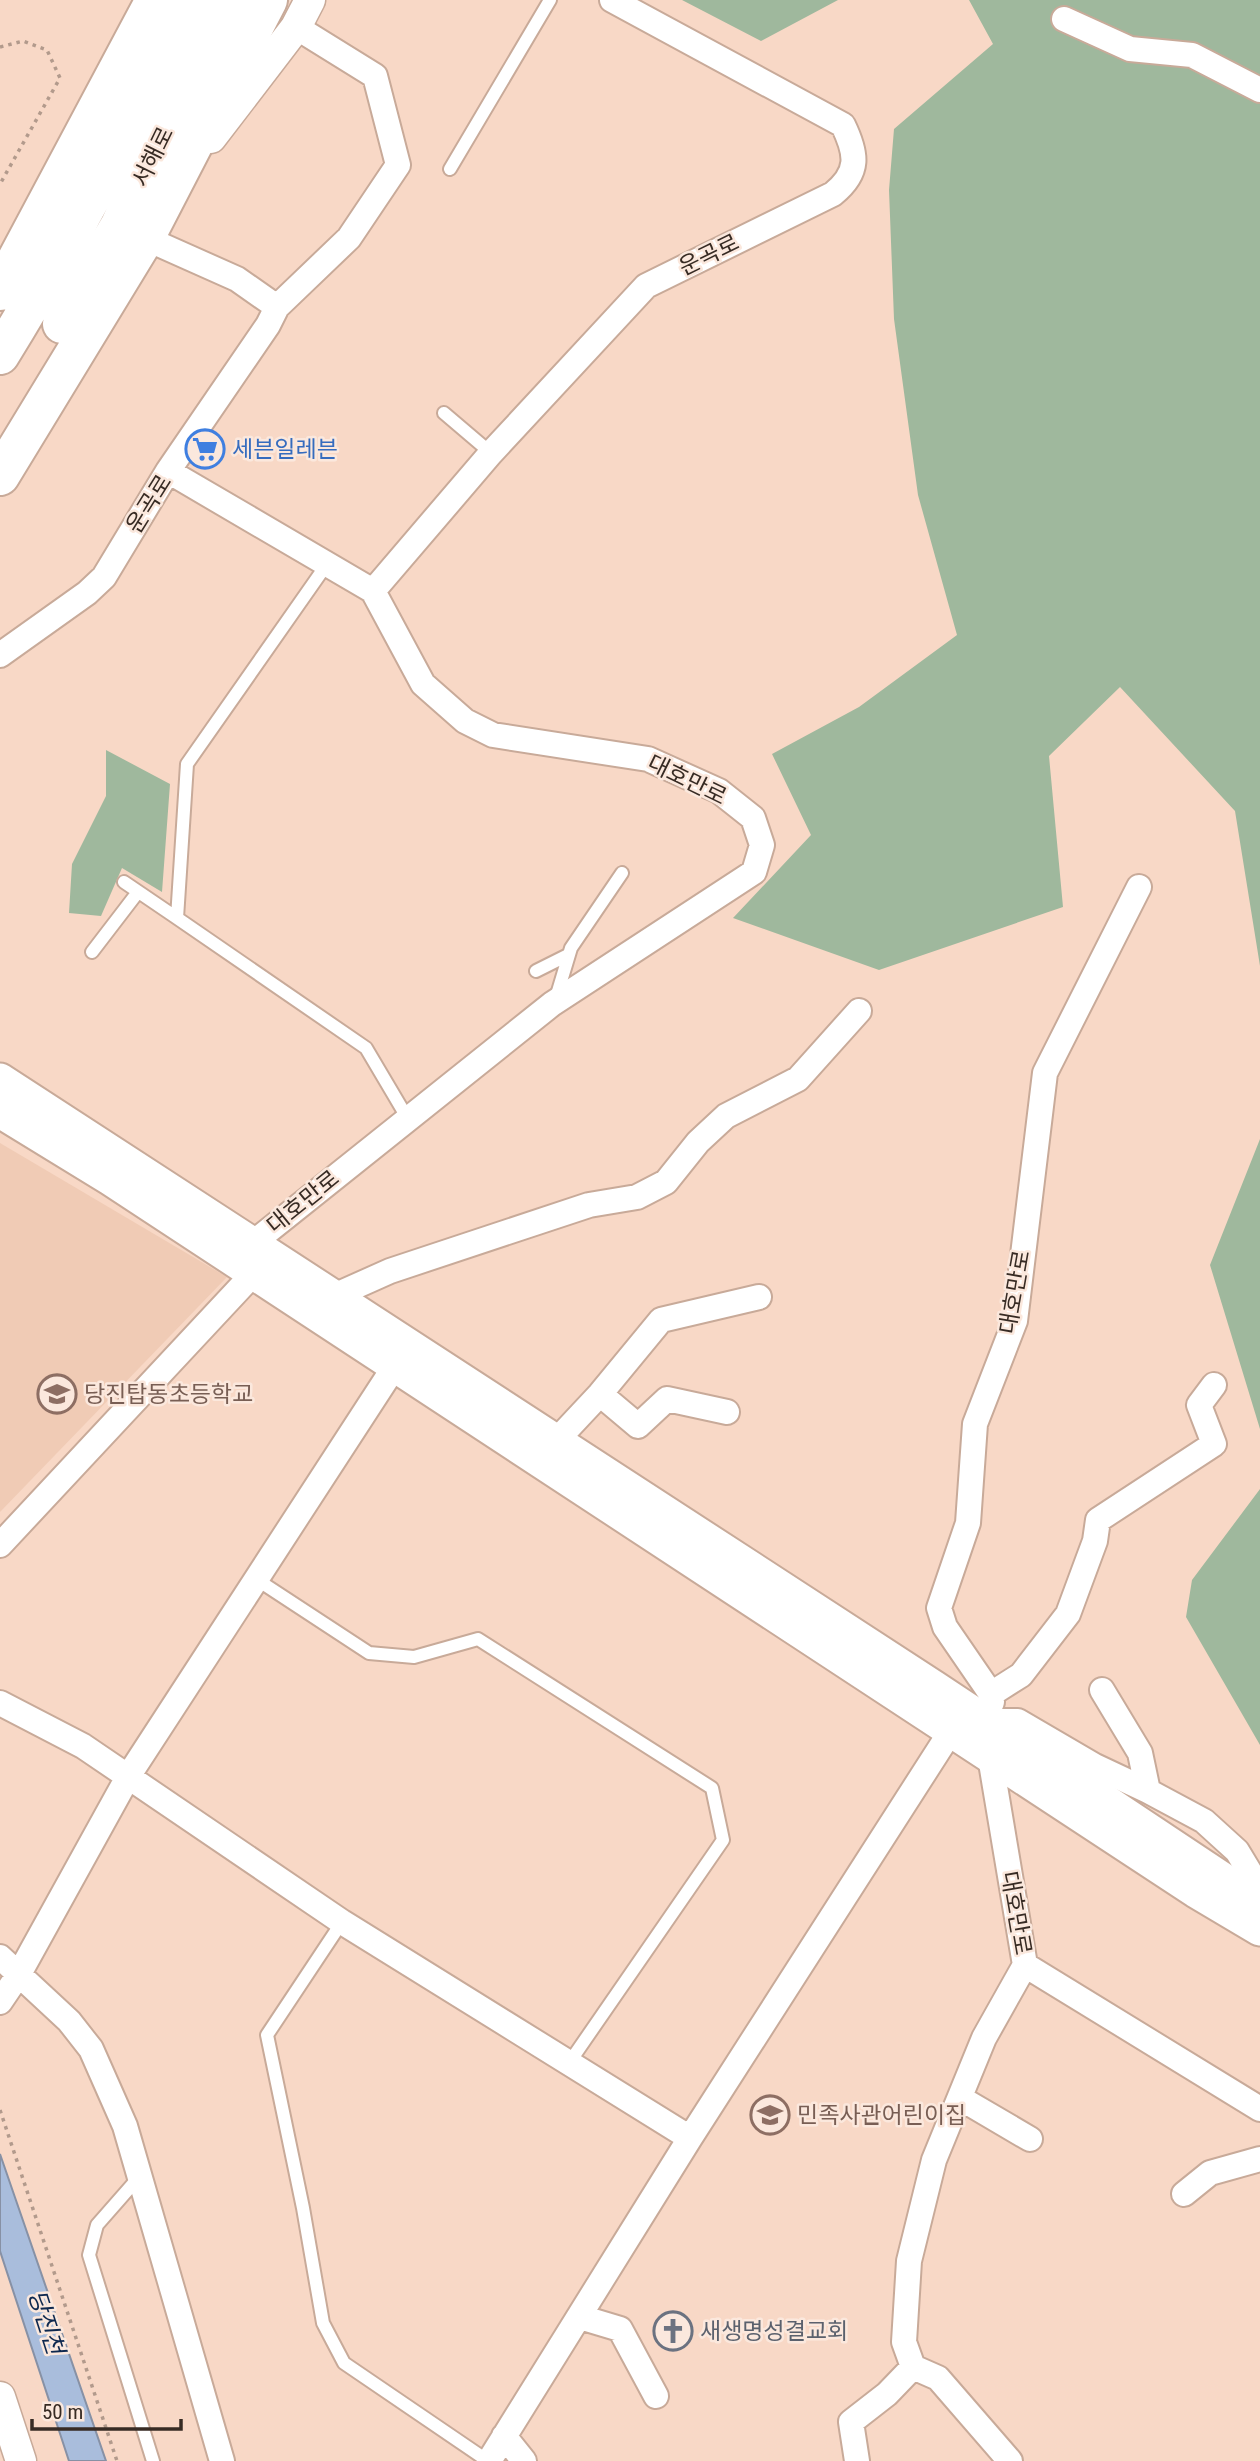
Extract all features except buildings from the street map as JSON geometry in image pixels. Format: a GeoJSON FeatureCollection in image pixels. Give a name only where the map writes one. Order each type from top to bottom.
{"type":"FeatureCollection","features":[{"type":"Feature","properties":{"kind":"highway"},"geometry":{"type":"LineString","coordinates":[[0,424],[35,300],[155,0]]}},
{"type":"Feature","properties":{"kind":"highway","name":"서해로"},"geometry":{"type":"LineString","coordinates":[[35,300],[145,99],[194,0]]}},
{"type":"Feature","properties":{"kind":"highway","name":"서해로"},"geometry":{"type":"LineString","coordinates":[[35,300],[120,225],[231,0]]}},
{"type":"Feature","properties":{"kind":"highway"},"geometry":{"type":"LineString","coordinates":[[0,476],[145,238],[268,0]]}},
{"type":"Feature","properties":{"kind":"highway"},"geometry":{"type":"LineString","coordinates":[[0,355],[35,300]]}},
{"type":"Feature","properties":{"kind":"main road"},"geometry":{"type":"LineString","coordinates":[[0,1080],[253,1258],[402,1355],[951,1731],[1260,1929]]}},
{"type":"Feature","properties":{"kind":"main road"},"geometry":{"type":"LineString","coordinates":[[0,1111],[253,1258],[334,1296],[402,1355],[556,1441],[989,1705]]}},
{"type":"Feature","properties":{"kind":"main road","name":"대호만로"},"geometry":{"type":"LineString","coordinates":[[989,1705],[1260,1903]]}},
{"type":"Feature","properties":{"kind":"street"},"geometry":{"type":"LineString","coordinates":[[168,194],[296,27],[310,0]]}},
{"type":"Feature","properties":{"kind":"street","name":"운곡로"},"geometry":{"type":"LineString","coordinates":[[373,590],[491,453],[646,286],[833,194],[847,182],[854,166],[853,145],[843,125],[612,0]]}},
{"type":"Feature","properties":{"kind":"street"},"geometry":{"type":"LineString","coordinates":[[1064,19],[1130,49],[1192,55],[1260,90]]}},
{"type":"Feature","properties":{"kind":"street","name":"운곡로"},"geometry":{"type":"LineString","coordinates":[[0,655],[87,593],[104,577],[168,471],[268,326],[277,307],[349,238],[398,165],[375,76],[296,27]]}},
{"type":"Feature","properties":{"kind":"street"},"geometry":{"type":"LineString","coordinates":[[145,238],[237,279],[277,307]]}},
{"type":"Feature","properties":{"kind":"street"},"geometry":{"type":"LineString","coordinates":[[168,471],[373,590]]}},
{"type":"Feature","properties":{"kind":"street","name":"대호만로"},"geometry":{"type":"LineString","coordinates":[[0,1545],[253,1258],[408,1119],[554,1002],[754,872],[762,845],[753,818],[719,791],[648,758],[493,735],[465,721],[423,684],[373,590]]}},
{"type":"Feature","properties":{"kind":"street","name":"대호만로"},"geometry":{"type":"LineString","coordinates":[[913,2367],[904,2342],[909,2261],[934,2160],[984,2038],[1025,1965],[990,1755],[989,1705],[945,1627],[939,1608],[968,1523],[975,1424],[1015,1321],[1045,1073],[1139,887]]}},
{"type":"Feature","properties":{"kind":"street"},"geometry":{"type":"LineString","coordinates":[[334,1296],[390,1271],[589,1205],[637,1197],[666,1182],[698,1142],[726,1116],[798,1079],[859,1012]]}},
{"type":"Feature","properties":{"kind":"street"},"geometry":{"type":"LineString","coordinates":[[556,1441],[600,1394],[661,1320],[759,1297]]}},
{"type":"Feature","properties":{"kind":"street"},"geometry":{"type":"LineString","coordinates":[[9,1989],[129,1775],[402,1355]]}},
{"type":"Feature","properties":{"kind":"street"},"geometry":{"type":"LineString","coordinates":[[1214,1385],[1199,1405],[1214,1444],[1098,1521],[1095,1541],[1068,1614],[1021,1675],[989,1705],[1095,1766],[1204,1822],[1237,1851],[1260,1889]]}},
{"type":"Feature","properties":{"kind":"street"},"geometry":{"type":"LineString","coordinates":[[600,1394],[638,1426],[667,1399],[727,1412]]}},
{"type":"Feature","properties":{"kind":"street"},"geometry":{"type":"LineString","coordinates":[[1102,1690],[1140,1753],[1148,1791]]}},
{"type":"Feature","properties":{"kind":"street"},"geometry":{"type":"LineString","coordinates":[[0,1703],[83,1746],[129,1775],[342,1922],[690,2138]]}},
{"type":"Feature","properties":{"kind":"street"},"geometry":{"type":"LineString","coordinates":[[488,2461],[580,2318],[690,2138],[951,1731]]}},
{"type":"Feature","properties":{"kind":"street"},"geometry":{"type":"LineString","coordinates":[[0,1957],[9,1989],[69,2021],[91,2049],[125,2126],[222,2461]]}},
{"type":"Feature","properties":{"kind":"street"},"geometry":{"type":"LineString","coordinates":[[1025,1965],[1260,2109]]}},
{"type":"Feature","properties":{"kind":"street"},"geometry":{"type":"LineString","coordinates":[[960,2098],[1030,2139]]}},
{"type":"Feature","properties":{"kind":"street"},"geometry":{"type":"LineString","coordinates":[[1184,2194],[1210,2173],[1260,2159]]}},
{"type":"Feature","properties":{"kind":"street"},"geometry":{"type":"LineString","coordinates":[[580,2318],[620,2329],[656,2396]]}},
{"type":"Feature","properties":{"kind":"street"},"geometry":{"type":"LineString","coordinates":[[857,2461],[852,2422],[887,2394],[913,2367],[938,2378],[1010,2461]]}},
{"type":"Feature","properties":{"kind":"street"},"geometry":{"type":"LineString","coordinates":[[0,2398],[21,2461]]}},
{"type":"Feature","properties":{"kind":"street"},"geometry":{"type":"LineString","coordinates":[[504,2436],[524,2461]]}},
{"type":"Feature","properties":{"kind":"lane"},"geometry":{"type":"LineString","coordinates":[[450,169],[550,0]]}},
{"type":"Feature","properties":{"kind":"lane"},"geometry":{"type":"LineString","coordinates":[[444,413],[491,453]]}},
{"type":"Feature","properties":{"kind":"lane"},"geometry":{"type":"LineString","coordinates":[[177,918],[187,764],[327,564]]}},
{"type":"Feature","properties":{"kind":"lane"},"geometry":{"type":"LineString","coordinates":[[554,1002],[568,955],[622,873]]}},
{"type":"Feature","properties":{"kind":"lane"},"geometry":{"type":"LineString","coordinates":[[124,882],[366,1048],[408,1119]]}},
{"type":"Feature","properties":{"kind":"lane"},"geometry":{"type":"LineString","coordinates":[[92,953],[138,892]]}},
{"type":"Feature","properties":{"kind":"lane"},"geometry":{"type":"LineString","coordinates":[[536,971],[568,955]]}},
{"type":"Feature","properties":{"kind":"lane"},"geometry":{"type":"LineString","coordinates":[[257,1579],[369,1653],[414,1657],[478,1639],[712,1788],[723,1840],[569,2063]]}},
{"type":"Feature","properties":{"kind":"lane"},"geometry":{"type":"LineString","coordinates":[[342,1922],[267,2035],[303,2208],[323,2323],[344,2363],[488,2461]]}},
{"type":"Feature","properties":{"kind":"lane"},"geometry":{"type":"LineString","coordinates":[[141,2176],[97,2225],[89,2255],[153,2461]]}},
{"type":"Feature","properties":{"kind":"path"},"geometry":{"type":"LineString","coordinates":[[0,47],[23,41],[47,50],[60,78],[0,184]]}},
{"type":"Feature","properties":{"kind":"path"},"geometry":{"type":"LineString","coordinates":[[0,2110],[117,2461]]}},
{"type":"Feature","properties":{"kind":"shaded area","name":"당진탑동초등학교"},"geometry":{"type":"Polygon","coordinates":[[[0,1143],[227,1277],[0,1512],[0,1143]]]}},
{"type":"Feature","properties":{"kind":"green space"},"geometry":{"type":"Polygon","coordinates":[[[682,0],[838,0],[761,41],[682,0]]]}},
{"type":"Feature","properties":{"kind":"green space"},"geometry":{"type":"Polygon","coordinates":[[[969,0],[1260,0],[1260,966],[1235,811],[1120,687],[1049,756],[1063,907],[879,970],[733,918],[811,835],[772,754],[859,707],[957,635],[918,495],[894,319],[889,190],[894,129],[993,44],[969,0]]]}},
{"type":"Feature","properties":{"kind":"green space"},"geometry":{"type":"Polygon","coordinates":[[[106,750],[170,784],[162,892],[122,868],[101,916],[69,913],[72,864],[106,796],[106,750]]]}},
{"type":"Feature","properties":{"kind":"green space"},"geometry":{"type":"Polygon","coordinates":[[[1260,1139],[1260,1429],[1210,1265],[1260,1139]]]}},
{"type":"Feature","properties":{"kind":"green space"},"geometry":{"type":"Polygon","coordinates":[[[1260,1489],[1260,1745],[1186,1617],[1192,1580],[1260,1489]]]}},
{"type":"Feature","properties":{"kind":"water","name":"당진천"},"geometry":{"type":"Polygon","coordinates":[[[0,2154],[106,2461],[69,2461],[0,2251],[0,2154]]]}},
{"type":"Feature","properties":{"kind":"place","name":"세븐일레븐"},"geometry":{"type":"Point","coordinates":[205,449]}},
{"type":"Feature","properties":{"kind":"place","name":"당진탑동초등학교"},"geometry":{"type":"Point","coordinates":[57,1394]}},
{"type":"Feature","properties":{"kind":"place","name":"민족사관어린이집"},"geometry":{"type":"Point","coordinates":[770,2115]}},
{"type":"Feature","properties":{"kind":"place","name":"새생명성결교회"},"geometry":{"type":"Point","coordinates":[673,2331]}}]}
